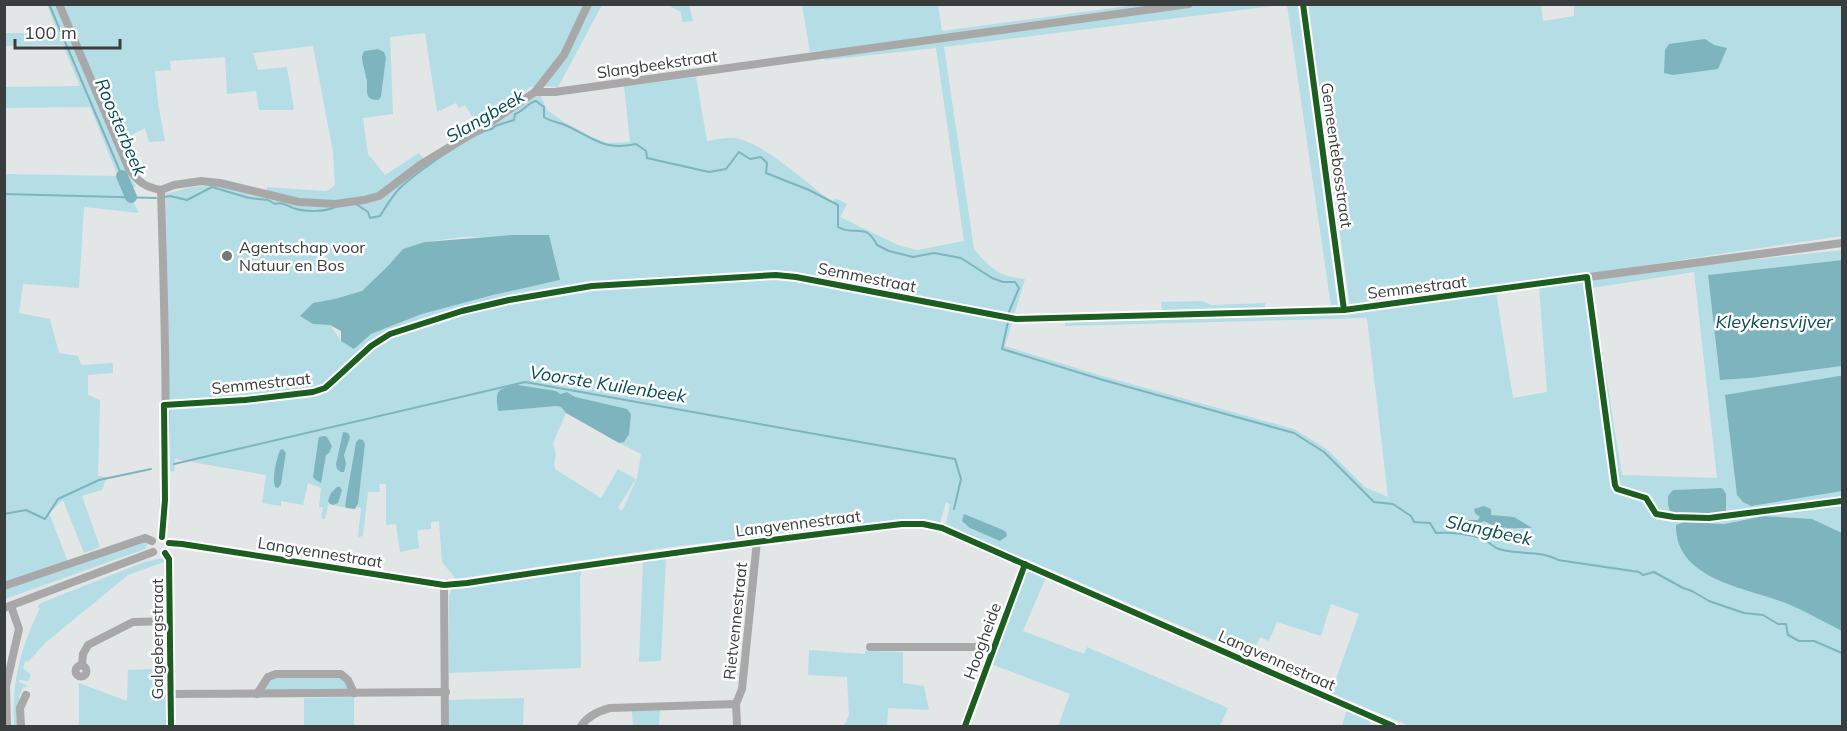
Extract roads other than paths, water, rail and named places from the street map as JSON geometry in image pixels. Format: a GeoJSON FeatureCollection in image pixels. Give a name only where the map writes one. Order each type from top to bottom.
{"type":"FeatureCollection","features":[{"type":"Feature","properties":{"kind":"street"},"geometry":{"type":"LineString","coordinates":[[59,4],[129,170],[137,182],[160,190],[174,185],[201,181],[220,183],[298,202],[335,204],[380,196],[420,165],[535,92],[564,55],[588,4]]}},
{"type":"Feature","properties":{"kind":"street","name":"Slangbeekstraat"},"geometry":{"type":"LineString","coordinates":[[535,92],[555,92],[1189,4]]}},
{"type":"Feature","properties":{"kind":"street","name":"Gemeentebosstraat"},"geometry":{"type":"LineString","coordinates":[[1303,4],[1344,310]]}},
{"type":"Feature","properties":{"kind":"street"},"geometry":{"type":"LineString","coordinates":[[160,190],[164,311],[165,500],[162,537]]}},
{"type":"Feature","properties":{"kind":"street","name":"Semmestraat"},"geometry":{"type":"LineString","coordinates":[[164,405],[245,400],[313,392],[325,388],[371,346],[390,334],[480,306],[591,286],[776,275],[1016,319],[1344,310],[1842,243]]}},
{"type":"Feature","properties":{"kind":"street","name":"Langvennestraat"},"geometry":{"type":"LineString","coordinates":[[169,543],[444,585],[467,584],[757,541],[902,524],[923,524],[942,528],[1393,726]]}},
{"type":"Feature","properties":{"kind":"street"},"geometry":{"type":"LineString","coordinates":[[162,537],[169,543],[169,547],[165,553],[159,555],[153,552],[152,541],[162,537]]}},
{"type":"Feature","properties":{"kind":"street"},"geometry":{"type":"LineString","coordinates":[[4,586],[145,538],[152,541]]}},
{"type":"Feature","properties":{"kind":"street","name":"Rietvennestraat"},"geometry":{"type":"LineString","coordinates":[[737,726],[736,704],[742,689],[757,541]]}},
{"type":"Feature","properties":{"kind":"street"},"geometry":{"type":"LineString","coordinates":[[7,726],[6,686],[19,629],[8,607],[153,552]]}},
{"type":"Feature","properties":{"kind":"street","name":"Galgebergstraat"},"geometry":{"type":"LineString","coordinates":[[165,553],[170,559],[171,726]]}},
{"type":"Feature","properties":{"kind":"street","name":"Hoogheide"},"geometry":{"type":"LineString","coordinates":[[965,726],[1025,564]]}},
{"type":"Feature","properties":{"kind":"street"},"geometry":{"type":"LineString","coordinates":[[444,585],[446,726]]}},
{"type":"Feature","properties":{"kind":"street"},"geometry":{"type":"LineString","coordinates":[[82,665],[83,654],[88,645],[133,622],[170,621]]}},
{"type":"Feature","properties":{"kind":"street"},"geometry":{"type":"LineString","coordinates":[[870,647],[994,649]]}},
{"type":"Feature","properties":{"kind":"street"},"geometry":{"type":"LineString","coordinates":[[257,694],[268,677],[276,674],[340,674],[348,680],[354,693]]}},
{"type":"Feature","properties":{"kind":"street"},"geometry":{"type":"LineString","coordinates":[[171,694],[446,692]]}},
{"type":"Feature","properties":{"kind":"street"},"geometry":{"type":"LineString","coordinates":[[21,726],[20,708],[26,695]]}},
{"type":"Feature","properties":{"kind":"street","name":"Rietvennestraat"},"geometry":{"type":"LineString","coordinates":[[590,717],[599,710],[610,708],[736,704]]}},
{"type":"Feature","properties":{"kind":"street"},"geometry":{"type":"LineString","coordinates":[[581,726],[590,717],[594,726]]}},
{"type":"Feature","properties":{"kind":"water"},"geometry":{"type":"Polygon","coordinates":[[[1705,39],[1714,45],[1727,48],[1718,69],[1673,75],[1664,73],[1665,50],[1669,44],[1705,39]]]}},
{"type":"Feature","properties":{"kind":"water"},"geometry":{"type":"Polygon","coordinates":[[[378,49],[384,52],[386,58],[381,97],[378,100],[368,96],[362,56],[364,51],[378,49]]]}},
{"type":"Feature","properties":{"kind":"water"},"geometry":{"type":"Polygon","coordinates":[[[512,235],[549,235],[560,280],[422,314],[371,334],[354,349],[341,341],[341,331],[330,325],[313,324],[300,316],[313,303],[362,291],[403,249],[425,242],[512,235]]]}},
{"type":"Feature","properties":{"kind":"water","name":"Kleykensvijver"},"geometry":{"type":"Polygon","coordinates":[[[1842,260],[1842,366],[1720,380],[1708,275],[1842,260]]]}},
{"type":"Feature","properties":{"kind":"water","name":"Kleykensvijver"},"geometry":{"type":"Polygon","coordinates":[[[1842,376],[1842,491],[1751,506],[1743,502],[1737,495],[1725,395],[1842,376]]]}},
{"type":"Feature","properties":{"kind":"water"},"geometry":{"type":"Polygon","coordinates":[[[518,385],[556,391],[560,394],[567,392],[575,397],[627,409],[631,414],[629,434],[624,442],[619,443],[556,406],[498,411],[497,394],[499,391],[518,385]]]}},
{"type":"Feature","properties":{"kind":"water"},"geometry":{"type":"Polygon","coordinates":[[[343,432],[348,433],[350,437],[344,455],[346,464],[344,472],[341,472],[337,469],[336,464],[343,432]]]}},
{"type":"Feature","properties":{"kind":"water"},"geometry":{"type":"Polygon","coordinates":[[[324,436],[332,446],[326,455],[321,483],[313,477],[319,437],[324,436]]]}},
{"type":"Feature","properties":{"kind":"water"},"geometry":{"type":"Polygon","coordinates":[[[359,439],[365,444],[358,504],[355,509],[346,508],[356,442],[359,439]]]}},
{"type":"Feature","properties":{"kind":"water"},"geometry":{"type":"Polygon","coordinates":[[[283,449],[286,453],[281,484],[278,488],[275,487],[274,474],[280,450],[283,449]]]}},
{"type":"Feature","properties":{"kind":"water"},"geometry":{"type":"Polygon","coordinates":[[[337,487],[342,490],[338,503],[333,505],[328,501],[331,493],[337,487]]]}},
{"type":"Feature","properties":{"kind":"water"},"geometry":{"type":"Polygon","coordinates":[[[1721,488],[1726,494],[1726,511],[1719,514],[1671,515],[1668,496],[1673,490],[1721,488]]]}},
{"type":"Feature","properties":{"kind":"water"},"geometry":{"type":"Polygon","coordinates":[[[1484,506],[1491,509],[1491,515],[1514,517],[1532,528],[1501,527],[1484,521],[1467,526],[1464,520],[1478,520],[1480,517],[1474,509],[1484,506]]]}},
{"type":"Feature","properties":{"kind":"water"},"geometry":{"type":"Polygon","coordinates":[[[964,514],[1003,530],[1007,536],[1000,541],[970,528],[962,521],[964,514]]]}},
{"type":"Feature","properties":{"kind":"water"},"geometry":{"type":"Polygon","coordinates":[[[1764,516],[1812,519],[1842,533],[1842,631],[1788,604],[1717,580],[1688,559],[1679,544],[1676,525],[1685,522],[1724,524],[1764,516]]]}},
{"type":"Feature","properties":{"kind":"waterway","name":"Roosterbeek"},"geometry":{"type":"LineString","coordinates":[[49,4],[122,176]]}},
{"type":"Feature","properties":{"kind":"waterway","name":"Slangbeek"},"geometry":{"type":"LineString","coordinates":[[356,204],[368,212],[370,218],[380,216],[399,189],[430,164],[458,145],[495,126],[514,120],[515,114],[536,101],[544,107],[544,117],[547,119],[606,144],[615,146],[636,144],[646,151],[647,158],[709,172],[726,169],[739,152],[750,159],[761,157],[767,163],[766,173],[809,190],[838,205],[838,227],[844,230],[864,231],[873,238],[877,245],[889,251],[913,257],[934,253],[961,258],[992,278],[1003,282],[1015,282],[1019,288],[1009,312]]}},
{"type":"Feature","properties":{"kind":"waterway","name":"Roosterbeek"},"geometry":{"type":"LineString","coordinates":[[122,176],[131,197]]}},
{"type":"Feature","properties":{"kind":"waterway","name":"Slangbeek"},"geometry":{"type":"LineString","coordinates":[[164,197],[187,200],[212,187],[303,210],[320,211],[335,207]]}},
{"type":"Feature","properties":{"kind":"waterway","name":"Slangbeek"},"geometry":{"type":"LineString","coordinates":[[4,194],[156,198]]}},
{"type":"Feature","properties":{"kind":"waterway","name":"Slangbeek"},"geometry":{"type":"LineString","coordinates":[[1008,322],[1002,349],[1103,380],[1294,433],[1324,452],[1374,502],[1393,504],[1411,516],[1414,522],[1430,523],[1436,533],[1472,536],[1506,551],[1544,555],[1558,560],[1639,572],[1643,575],[1654,572],[1709,601],[1744,613],[1763,615],[1778,624],[1786,624],[1788,635],[1799,641],[1814,641],[1842,653]]}},
{"type":"Feature","properties":{"kind":"waterway","name":"Voorste Kuilenbeek"},"geometry":{"type":"LineString","coordinates":[[174,464],[525,382],[955,459],[961,479],[954,509]]}},
{"type":"Feature","properties":{"kind":"waterway","name":"Voorste Kuilenbeek"},"geometry":{"type":"LineString","coordinates":[[4,514],[26,510],[45,519],[58,499],[99,480],[151,469]]}},
{"type":"Feature","properties":{"kind":"place","name":"Agentschap voor Natuur en Bos"},"geometry":{"type":"Point","coordinates":[227,256]}}]}
